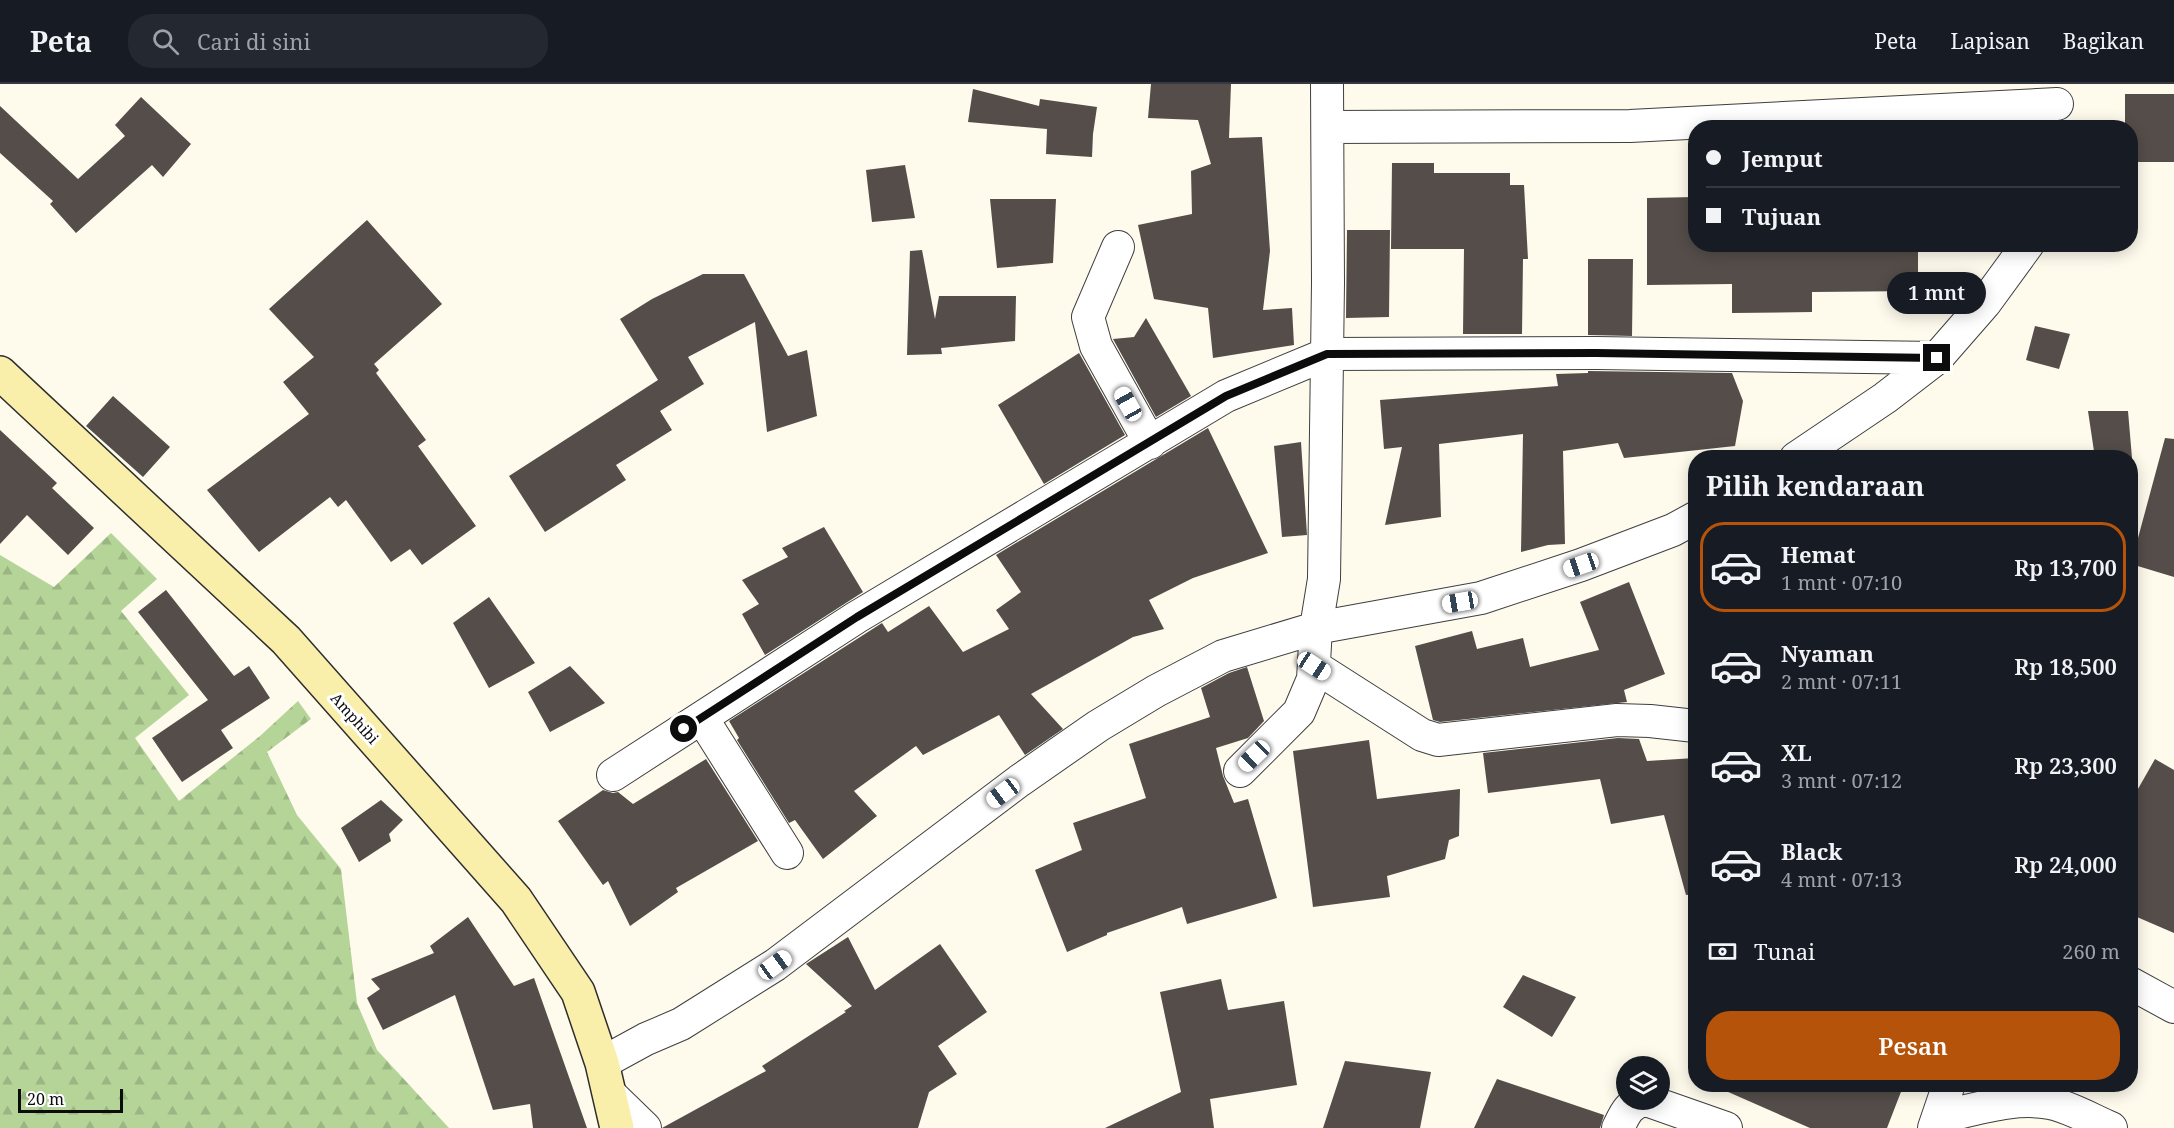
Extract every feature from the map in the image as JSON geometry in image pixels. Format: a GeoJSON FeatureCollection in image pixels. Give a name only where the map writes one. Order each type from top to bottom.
{"type":"FeatureCollection","features":[{"type":"Feature","properties":{"kind":"main road","name":"Amphibi"},"geometry":{"type":"LineString","coordinates":[[0,373],[286,640],[516,900],[578,993],[602,1064],[617,1128]]}},
{"type":"Feature","properties":{"kind":"street"},"geometry":{"type":"LineString","coordinates":[[1240,771],[1299,712],[1313,679],[1316,628],[1324,579],[1328,84]]}},
{"type":"Feature","properties":{"kind":"street"},"geometry":{"type":"LineString","coordinates":[[1752,120],[2056,105]]}},
{"type":"Feature","properties":{"kind":"street"},"geometry":{"type":"LineString","coordinates":[[1328,127],[1630,126],[1688,123]]}},
{"type":"Feature","properties":{"kind":"street"},"geometry":{"type":"LineString","coordinates":[[1118,247],[1088,317],[1096,346],[1149,442]]}},
{"type":"Feature","properties":{"kind":"street"},"geometry":{"type":"LineString","coordinates":[[1808,450],[1885,399],[1937,358],[1985,303],[2022,252]]}},
{"type":"Feature","properties":{"kind":"street"},"geometry":{"type":"LineString","coordinates":[[613,775],[857,617],[1226,396],[1327,354],[1596,353],[1937,358]]}},
{"type":"Feature","properties":{"kind":"street"},"geometry":{"type":"LineString","coordinates":[[602,1064],[646,1039],[681,1024],[775,965],[1018,781],[1098,726],[1156,691],[1223,656],[1316,628],[1481,598],[1581,565],[1673,530],[1688,522]]}},
{"type":"Feature","properties":{"kind":"street"},"geometry":{"type":"LineString","coordinates":[[1314,666],[1422,735],[1438,740],[1617,720],[1688,725]]}},
{"type":"Feature","properties":{"kind":"street"},"geometry":{"type":"LineString","coordinates":[[702,718],[787,853]]}},
{"type":"Feature","properties":{"kind":"street"},"geometry":{"type":"LineString","coordinates":[[2138,987],[2174,1007]]}},
{"type":"Feature","properties":{"kind":"street"},"geometry":{"type":"LineString","coordinates":[[1936,1123],[1946,1092]]}},
{"type":"Feature","properties":{"kind":"street"},"geometry":{"type":"LineString","coordinates":[[610,1095],[645,1128]]}},
{"type":"Feature","properties":{"kind":"street"},"geometry":{"type":"LineString","coordinates":[[1936,1123],[2009,1102],[2026,1101],[2052,1103],[2072,1120],[2111,1128]]}},
{"type":"Feature","properties":{"kind":"street"},"geometry":{"type":"LineString","coordinates":[[1670,1109],[1726,1128]]}},
{"type":"Feature","properties":{"kind":"street"},"geometry":{"type":"LineString","coordinates":[[1618,1128],[1627,1110]]}},
{"type":"Feature","properties":{"kind":"green space"},"geometry":{"type":"Polygon","coordinates":[[[111,533],[157,579],[121,611],[189,695],[135,738],[179,801],[260,736],[298,701],[311,719],[267,752],[297,815],[341,869],[357,1003],[377,1050],[449,1128],[0,1128],[0,555],[54,587],[111,533]]]}},
{"type":"Feature","properties":{"kind":"building"},"geometry":{"type":"Polygon","coordinates":[[[1151,84],[1231,84],[1229,138],[1262,137],[1270,251],[1263,310],[1292,308],[1294,345],[1213,358],[1208,308],[1154,299],[1138,225],[1192,214],[1191,171],[1211,164],[1198,120],[1148,118],[1151,84]]]}},
{"type":"Feature","properties":{"kind":"building"},"geometry":{"type":"Polygon","coordinates":[[[973,89],[1039,106],[1040,99],[1097,107],[1092,157],[1046,154],[1047,129],[968,122],[973,89]]]}},
{"type":"Feature","properties":{"kind":"building"},"geometry":{"type":"Polygon","coordinates":[[[2125,94],[2174,94],[2174,162],[2138,162],[2138,120],[2125,120],[2125,94]]]}},
{"type":"Feature","properties":{"kind":"building"},"geometry":{"type":"Polygon","coordinates":[[[141,97],[191,144],[163,177],[152,165],[76,233],[50,204],[53,201],[0,153],[0,106],[78,179],[125,136],[115,125],[141,97]]]}},
{"type":"Feature","properties":{"kind":"building"},"geometry":{"type":"Polygon","coordinates":[[[1392,163],[1434,163],[1434,173],[1510,173],[1510,185],[1524,185],[1528,259],[1523,259],[1522,334],[1463,334],[1464,249],[1391,249],[1392,163]]]}},
{"type":"Feature","properties":{"kind":"building"},"geometry":{"type":"Polygon","coordinates":[[[905,165],[915,218],[872,222],[866,170],[905,165]]]}},
{"type":"Feature","properties":{"kind":"building"},"geometry":{"type":"Polygon","coordinates":[[[1688,197],[1688,252],[1918,252],[1918,291],[1812,292],[1812,312],[1732,313],[1732,284],[1647,285],[1647,198],[1688,197]]]}},
{"type":"Feature","properties":{"kind":"building"},"geometry":{"type":"Polygon","coordinates":[[[990,199],[1056,199],[1053,263],[997,268],[990,199]]]}},
{"type":"Feature","properties":{"kind":"building"},"geometry":{"type":"Polygon","coordinates":[[[367,220],[442,304],[374,364],[379,370],[376,373],[426,440],[418,446],[476,526],[422,565],[410,549],[391,562],[346,500],[338,507],[330,497],[259,552],[207,490],[309,414],[283,382],[314,357],[269,309],[367,220]]]}},
{"type":"Feature","properties":{"kind":"building"},"geometry":{"type":"Polygon","coordinates":[[[1347,230],[1390,230],[1389,317],[1346,318],[1347,230]]]}},
{"type":"Feature","properties":{"kind":"building"},"geometry":{"type":"Polygon","coordinates":[[[922,250],[935,319],[939,296],[1016,296],[1015,341],[941,348],[942,354],[907,355],[910,251],[922,250]]]}},
{"type":"Feature","properties":{"kind":"building"},"geometry":{"type":"Polygon","coordinates":[[[1588,259],[1633,259],[1632,336],[1588,335],[1588,259]]]}},
{"type":"Feature","properties":{"kind":"building"},"geometry":{"type":"Polygon","coordinates":[[[703,274],[744,274],[788,356],[807,350],[817,416],[767,432],[755,322],[688,357],[704,384],[660,411],[672,430],[616,465],[626,480],[545,532],[509,476],[658,380],[620,319],[652,299],[703,274]]]}},
{"type":"Feature","properties":{"kind":"building"},"geometry":{"type":"Polygon","coordinates":[[[1146,318],[1191,396],[1156,417],[1113,339],[1134,337],[1146,318]]]}},
{"type":"Feature","properties":{"kind":"building"},"geometry":{"type":"Polygon","coordinates":[[[2035,326],[2070,334],[2059,369],[2026,360],[2035,326]]]}},
{"type":"Feature","properties":{"kind":"building"},"geometry":{"type":"Polygon","coordinates":[[[1079,353],[1125,435],[1044,484],[998,405],[1079,353]]]}},
{"type":"Feature","properties":{"kind":"building"},"geometry":{"type":"Polygon","coordinates":[[[1588,371],[1732,373],[1743,401],[1735,446],[1624,458],[1618,443],[1563,451],[1565,544],[1548,545],[1521,552],[1523,434],[1439,444],[1441,517],[1385,525],[1402,447],[1384,449],[1380,400],[1558,386],[1556,374],[1588,373],[1588,371]]]}},
{"type":"Feature","properties":{"kind":"building"},"geometry":{"type":"Polygon","coordinates":[[[113,396],[170,447],[143,477],[86,426],[113,396]]]}},
{"type":"Feature","properties":{"kind":"building"},"geometry":{"type":"Polygon","coordinates":[[[2088,411],[2128,411],[2131,450],[2094,450],[2088,411]]]}},
{"type":"Feature","properties":{"kind":"building"},"geometry":{"type":"Polygon","coordinates":[[[1208,428],[1268,553],[1193,578],[1149,600],[1164,629],[1133,637],[1031,694],[1063,729],[1025,755],[999,715],[923,755],[916,746],[854,791],[877,816],[823,859],[795,820],[789,823],[737,740],[739,738],[729,721],[882,623],[888,632],[929,606],[963,652],[1009,629],[996,610],[1021,592],[996,555],[1208,428]]]}},
{"type":"Feature","properties":{"kind":"building"},"geometry":{"type":"Polygon","coordinates":[[[0,430],[57,483],[52,488],[94,528],[68,555],[27,515],[0,544],[0,430]]]}},
{"type":"Feature","properties":{"kind":"building"},"geometry":{"type":"Polygon","coordinates":[[[2165,438],[2174,439],[2174,577],[2138,566],[2138,538],[2165,438]]]}},
{"type":"Feature","properties":{"kind":"building"},"geometry":{"type":"Polygon","coordinates":[[[1301,442],[1307,535],[1282,537],[1274,446],[1301,442]]]}},
{"type":"Feature","properties":{"kind":"building"},"geometry":{"type":"Polygon","coordinates":[[[824,527],[863,592],[765,655],[742,614],[759,604],[742,580],[788,557],[782,548],[824,527]]]}},
{"type":"Feature","properties":{"kind":"building"},"geometry":{"type":"Polygon","coordinates":[[[1629,582],[1665,674],[1624,690],[1627,702],[1440,722],[1433,720],[1415,646],[1472,631],[1477,649],[1523,638],[1530,667],[1599,650],[1580,602],[1629,582]]]}},
{"type":"Feature","properties":{"kind":"building"},"geometry":{"type":"Polygon","coordinates":[[[166,590],[234,676],[249,666],[270,698],[221,730],[233,748],[182,782],[152,738],[208,700],[138,612],[166,590]]]}},
{"type":"Feature","properties":{"kind":"building"},"geometry":{"type":"Polygon","coordinates":[[[489,597],[535,663],[489,688],[453,623],[489,597]]]}},
{"type":"Feature","properties":{"kind":"building"},"geometry":{"type":"Polygon","coordinates":[[[570,666],[605,703],[550,732],[528,692],[570,666]]]}},
{"type":"Feature","properties":{"kind":"building"},"geometry":{"type":"Polygon","coordinates":[[[1247,667],[1264,721],[1248,738],[1216,748],[1223,776],[1234,803],[1248,799],[1277,898],[1187,924],[1182,907],[1107,933],[1107,935],[1067,952],[1035,870],[1082,850],[1073,823],[1146,798],[1129,744],[1210,717],[1201,688],[1229,673],[1247,667]]]}},
{"type":"Feature","properties":{"kind":"building"},"geometry":{"type":"Polygon","coordinates":[[[1618,738],[1639,739],[1647,761],[1688,758],[1688,895],[1686,895],[1664,815],[1611,824],[1600,779],[1488,793],[1483,753],[1618,738]]]}},
{"type":"Feature","properties":{"kind":"building"},"geometry":{"type":"Polygon","coordinates":[[[1369,740],[1377,799],[1460,789],[1459,836],[1449,840],[1445,859],[1387,876],[1390,897],[1313,907],[1293,751],[1369,740]]]}},
{"type":"Feature","properties":{"kind":"building"},"geometry":{"type":"Polygon","coordinates":[[[706,759],[758,841],[676,888],[678,892],[630,926],[608,881],[603,885],[558,821],[603,790],[618,792],[633,804],[706,759]]]}},
{"type":"Feature","properties":{"kind":"building"},"geometry":{"type":"Polygon","coordinates":[[[2155,759],[2174,770],[2174,933],[2138,917],[2138,789],[2155,759]]]}},
{"type":"Feature","properties":{"kind":"building"},"geometry":{"type":"Polygon","coordinates":[[[381,800],[403,820],[389,834],[391,841],[359,862],[341,828],[381,800]]]}},
{"type":"Feature","properties":{"kind":"building"},"geometry":{"type":"Polygon","coordinates":[[[468,917],[514,986],[534,978],[587,1128],[533,1128],[530,1104],[493,1110],[455,995],[383,1030],[367,998],[380,989],[371,979],[434,953],[430,946],[468,917]]]}},
{"type":"Feature","properties":{"kind":"building"},"geometry":{"type":"Polygon","coordinates":[[[848,937],[875,990],[940,944],[987,1012],[938,1046],[957,1074],[929,1092],[918,1128],[662,1128],[766,1071],[762,1066],[852,1006],[806,964],[848,937]]]}},
{"type":"Feature","properties":{"kind":"building"},"geometry":{"type":"Polygon","coordinates":[[[1523,975],[1576,997],[1552,1037],[1503,1007],[1523,975]]]}},
{"type":"Feature","properties":{"kind":"building"},"geometry":{"type":"Polygon","coordinates":[[[1221,979],[1228,1010],[1284,1001],[1297,1085],[1210,1099],[1214,1128],[1105,1128],[1181,1092],[1160,992],[1221,979]]]}},
{"type":"Feature","properties":{"kind":"building"},"geometry":{"type":"Polygon","coordinates":[[[1345,1061],[1431,1072],[1420,1128],[1323,1128],[1345,1061]]]}},
{"type":"Feature","properties":{"kind":"building"},"geometry":{"type":"Polygon","coordinates":[[[1497,1079],[1604,1115],[1600,1128],[1474,1128],[1497,1079]]]}},
{"type":"Feature","properties":{"kind":"building"},"geometry":{"type":"Polygon","coordinates":[[[1728,1092],[1901,1092],[1887,1128],[1810,1128],[1728,1092]]]}},
{"type":"Feature","properties":{"kind":"route"},"geometry":{"type":"LineString","coordinates":[[684,729],[857,617],[1226,396],[1327,354],[1596,353],[1937,358]]}}]}
